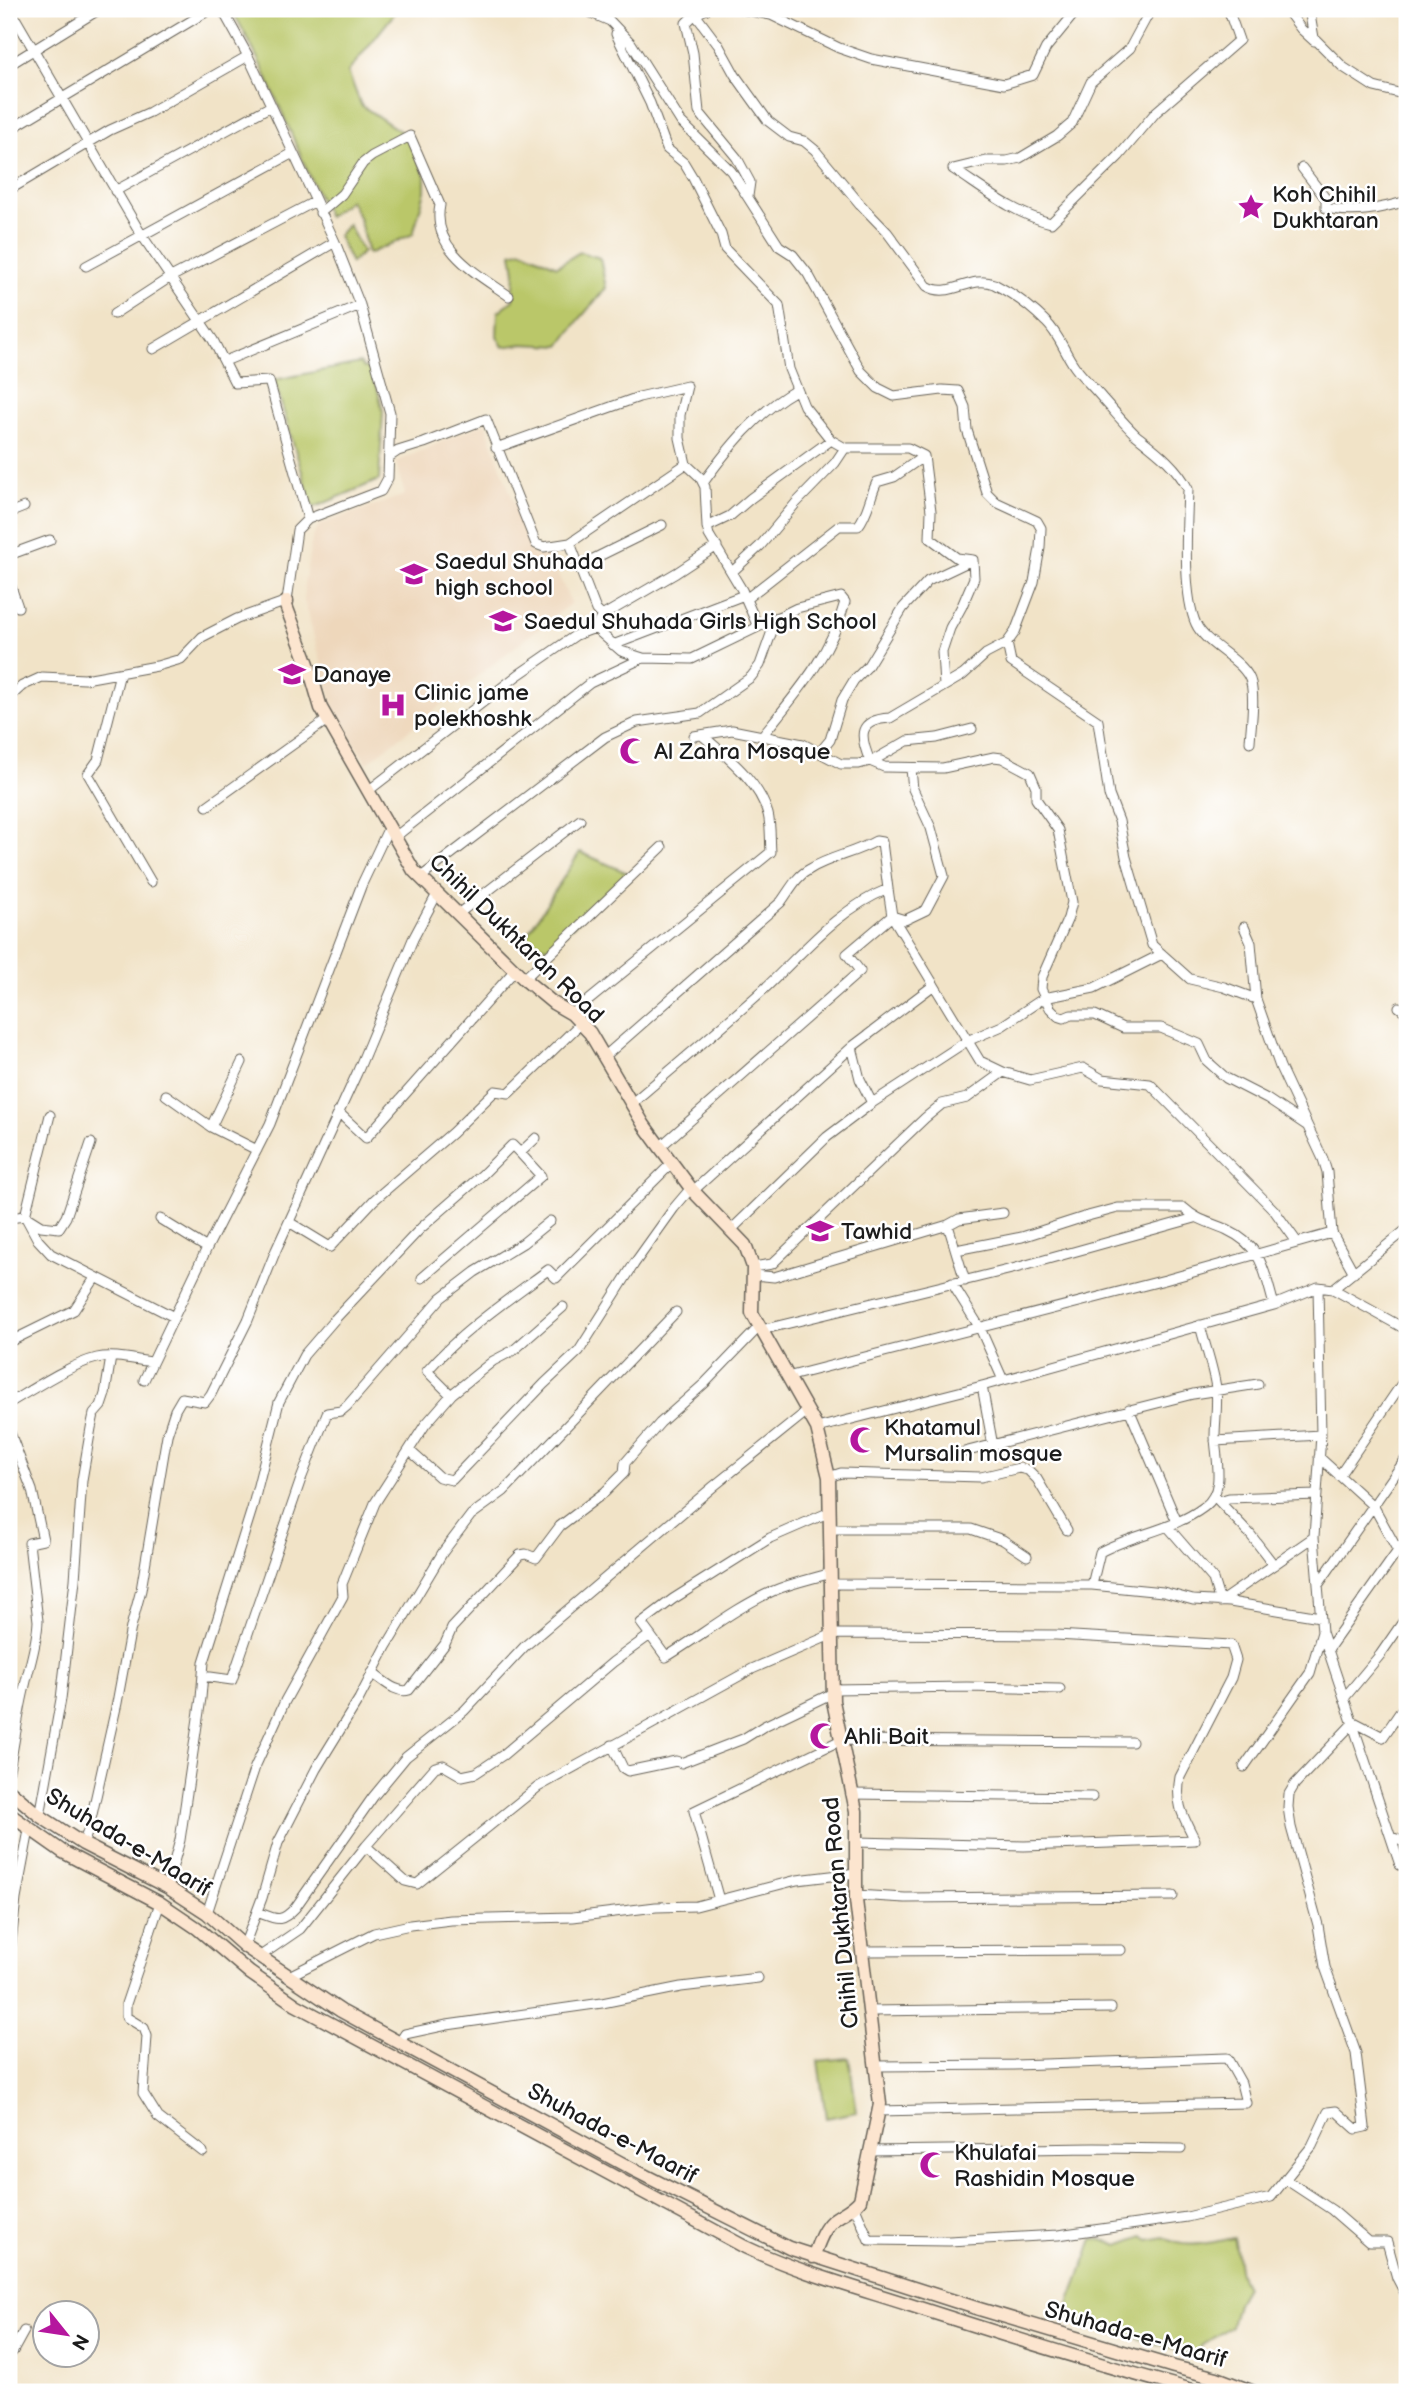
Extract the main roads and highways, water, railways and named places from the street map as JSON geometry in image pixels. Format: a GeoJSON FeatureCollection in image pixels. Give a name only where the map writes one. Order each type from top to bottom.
{"type":"FeatureCollection","features":[{"type":"Feature","properties":{"kind":"main road","name":"Chihil Dukhtaran Road"},"geometry":{"type":"LineString","coordinates":[[287,601],[286,606],[309,664],[321,708],[414,871],[519,975],[590,1033],[631,1104],[660,1147],[692,1189],[745,1245],[753,1271],[752,1313],[817,1428],[829,1477],[833,1691],[856,1811],[856,1895],[880,2104],[862,2194],[855,2207],[832,2221],[813,2256]]}},
{"type":"Feature","properties":{"kind":"main road","name":"Shuhada-e-Maarif"},"geometry":{"type":"LineString","coordinates":[[9,1790],[40,1816],[83,1844],[167,1887],[208,1913],[244,1946],[341,2011],[659,2183],[789,2248],[976,2308],[1217,2378],[1254,2392]]}},
{"type":"Feature","properties":{"kind":"main road","name":"Shuhada-e-Maarif"},"geometry":{"type":"LineString","coordinates":[[9,1814],[63,1852],[160,1903],[197,1928],[250,1973],[296,2005],[745,2247],[840,2283],[1163,2388],[1200,2392]]}},
{"type":"Feature","properties":{"kind":"place","name":"Koh Chihil Dukhtaran"},"geometry":{"type":"Point","coordinates":[1251,207]}},
{"type":"Feature","properties":{"kind":"place","name":"Saedul Shuhada high school"},"geometry":{"type":"Point","coordinates":[414,574]}},
{"type":"Feature","properties":{"kind":"place","name":"Saedul Shuhada Girls High School"},"geometry":{"type":"Point","coordinates":[503,621]}},
{"type":"Feature","properties":{"kind":"place","name":"Danaye"},"geometry":{"type":"Point","coordinates":[292,674]}},
{"type":"Feature","properties":{"kind":"place","name":"Clinic jame polekhoshk"},"geometry":{"type":"Point","coordinates":[393,705]}},
{"type":"Feature","properties":{"kind":"place","name":"Al Zahra Mosque"},"geometry":{"type":"Point","coordinates":[633,751]}},
{"type":"Feature","properties":{"kind":"place","name":"Tawhid"},"geometry":{"type":"Point","coordinates":[820,1231]}},
{"type":"Feature","properties":{"kind":"place","name":"Khatamul Mursalin mosque"},"geometry":{"type":"Point","coordinates":[863,1440]}},
{"type":"Feature","properties":{"kind":"place","name":"Ahli Bait"},"geometry":{"type":"Point","coordinates":[823,1736]}},
{"type":"Feature","properties":{"kind":"place","name":"Khulafai Rashidin Mosque"},"geometry":{"type":"Point","coordinates":[933,2165]}}]}
